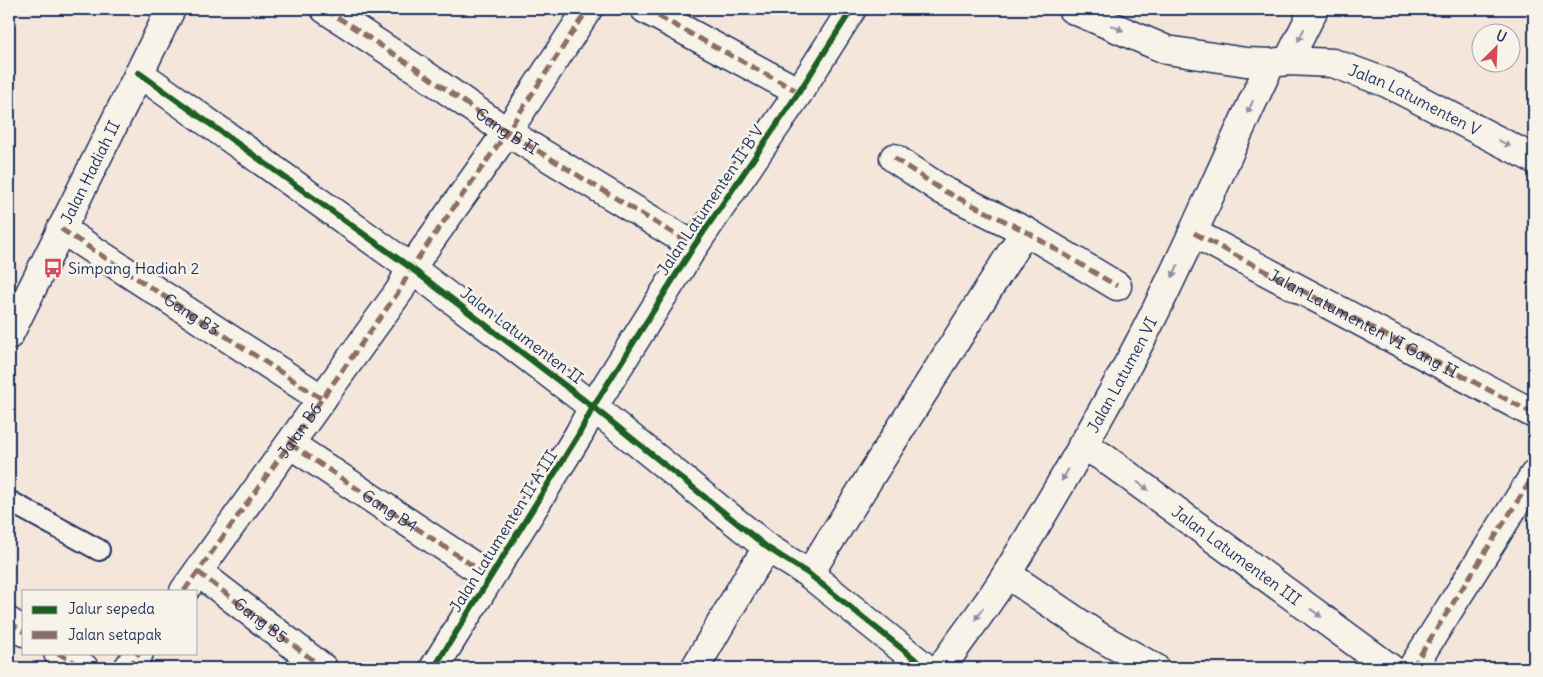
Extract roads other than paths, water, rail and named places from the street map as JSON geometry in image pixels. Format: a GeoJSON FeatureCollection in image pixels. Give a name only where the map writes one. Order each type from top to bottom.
{"type":"FeatureCollection","features":[{"type":"Feature","properties":{"kind":"street","name":"Jalan Hadiah II"},"geometry":{"type":"LineString","coordinates":[[9,335],[171,9]]}},
{"type":"Feature","properties":{"kind":"street","name":"Gang B II"},"geometry":{"type":"LineString","coordinates":[[325,9],[418,70],[507,132],[694,246]]}},
{"type":"Feature","properties":{"kind":"street","name":"Jalan B6"},"geometry":{"type":"LineString","coordinates":[[191,581],[400,290],[411,268],[507,132],[588,9]]}},
{"type":"Feature","properties":{"kind":"street"},"geometry":{"type":"LineString","coordinates":[[645,9],[798,92]]}},
{"type":"Feature","properties":{"kind":"street","name":"Jalan Latumenten II B V"},"geometry":{"type":"LineString","coordinates":[[593,407],[694,246],[852,9]]}},
{"type":"Feature","properties":{"kind":"street","name":"Jalan Latumenten V"},"geometry":{"type":"LineString","coordinates":[[1072,9],[1167,50],[1246,62],[1333,63],[1387,83],[1534,159]]}},
{"type":"Feature","properties":{"kind":"street","name":"Jalan Latumen VI"},"geometry":{"type":"LineString","coordinates":[[942,668],[1007,574],[1082,445],[1142,337],[1194,233],[1232,144],[1279,62],[1314,9]]}},
{"type":"Feature","properties":{"kind":"street","name":"Jalan Latumenten II"},"geometry":{"type":"LineString","coordinates":[[139,73],[411,268],[593,407],[768,548],[809,574],[926,668]]}},
{"type":"Feature","properties":{"kind":"street"},"geometry":{"type":"LineString","coordinates":[[894,158],[942,190],[1025,231],[1117,286]]}},
{"type":"Feature","properties":{"kind":"street","name":"Gang B3"},"geometry":{"type":"LineString","coordinates":[[60,229],[322,399]]}},
{"type":"Feature","properties":{"kind":"street"},"geometry":{"type":"LineString","coordinates":[[809,574],[1025,231]]}},
{"type":"Feature","properties":{"kind":"street","name":"Jalan Latumenten VI Gang II"},"geometry":{"type":"LineString","coordinates":[[1194,233],[1534,414]]}},
{"type":"Feature","properties":{"kind":"street","name":"Jalan Latumenten II A III"},"geometry":{"type":"LineString","coordinates":[[434,668],[579,434],[593,407]]}},
{"type":"Feature","properties":{"kind":"street","name":"Gang B4"},"geometry":{"type":"LineString","coordinates":[[290,444],[490,577]]}},
{"type":"Feature","properties":{"kind":"street","name":"Jalan Latumenten III"},"geometry":{"type":"LineString","coordinates":[[1082,445],[1103,457],[1390,668]]}},
{"type":"Feature","properties":{"kind":"street"},"geometry":{"type":"LineString","coordinates":[[1412,668],[1534,475]]}},
{"type":"Feature","properties":{"kind":"street"},"geometry":{"type":"LineString","coordinates":[[696,668],[751,572],[768,548]]}},
{"type":"Feature","properties":{"kind":"street"},"geometry":{"type":"LineString","coordinates":[[1007,574],[1100,637],[1155,668]]}},
{"type":"Feature","properties":{"kind":"street","name":"Gang B5"},"geometry":{"type":"LineString","coordinates":[[191,581],[323,668]]}},
{"type":"Feature","properties":{"kind":"street"},"geometry":{"type":"LineString","coordinates":[[9,622],[22,631]]}},
{"type":"Feature","properties":{"kind":"street"},"geometry":{"type":"LineString","coordinates":[[60,654],[84,668]]}},
{"type":"Feature","properties":{"kind":"street"},"geometry":{"type":"LineString","coordinates":[[128,668],[138,654]]}},
{"type":"Feature","properties":{"kind":"lane"},"geometry":{"type":"LineString","coordinates":[[9,500],[99,550]]}},
{"type":"Feature","properties":{"kind":"place","name":"Simpang Hadiah 2"},"geometry":{"type":"Point","coordinates":[53,268]}}]}
